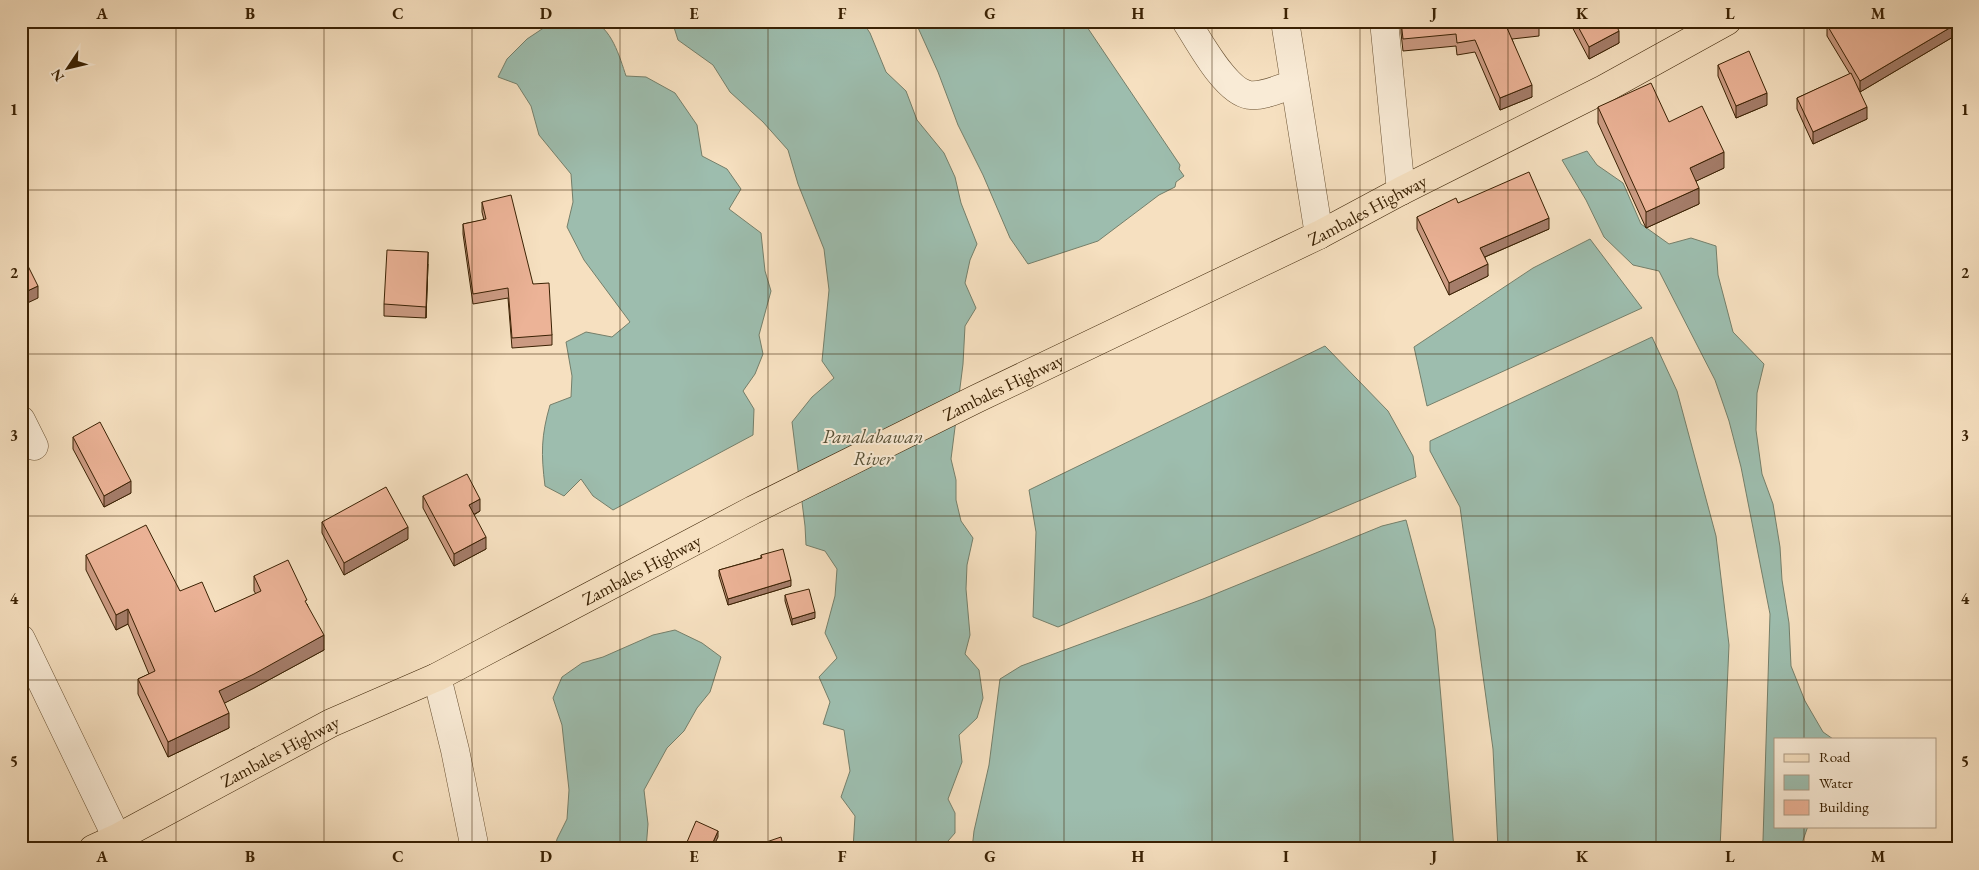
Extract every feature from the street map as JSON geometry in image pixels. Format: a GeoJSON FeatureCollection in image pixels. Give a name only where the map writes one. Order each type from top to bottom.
{"type":"FeatureCollection","features":[{"type":"Feature","properties":{"kind":"main road","name":"Zambales Highway"},"geometry":{"type":"LineString","coordinates":[[105,843],[331,723],[437,677],[752,510],[976,399],[1319,235],[1401,191],[1604,89],[1727,21]]}},
{"type":"Feature","properties":{"kind":"street"},"geometry":{"type":"LineString","coordinates":[[1186,21],[1221,73],[1230,84],[1240,91],[1248,95],[1257,95],[1294,84]]}},
{"type":"Feature","properties":{"kind":"street"},"geometry":{"type":"LineString","coordinates":[[1285,21],[1319,235]]}},
{"type":"Feature","properties":{"kind":"street"},"geometry":{"type":"LineString","coordinates":[[1384,21],[1401,191]]}},
{"type":"Feature","properties":{"kind":"street"},"geometry":{"type":"LineString","coordinates":[[21,420],[34,446]]}},
{"type":"Feature","properties":{"kind":"street"},"geometry":{"type":"LineString","coordinates":[[21,639],[105,843]]}},
{"type":"Feature","properties":{"kind":"street"},"geometry":{"type":"LineString","coordinates":[[437,677],[455,750],[475,849]]}},
{"type":"Feature","properties":{"kind":"water"},"geometry":{"type":"Polygon","coordinates":[[[586,20],[597,24],[604,29],[614,43],[626,76],[646,77],[675,93],[697,125],[702,156],[727,169],[741,189],[729,209],[761,233],[765,271],[771,291],[759,335],[763,354],[755,374],[743,391],[754,409],[753,435],[613,510],[593,496],[581,479],[564,496],[545,486],[543,445],[550,405],[571,397],[572,376],[566,342],[586,332],[612,337],[630,322],[584,260],[567,227],[573,202],[571,174],[539,135],[531,106],[517,84],[498,77],[507,59],[527,39],[554,21],[586,20]]]}},
{"type":"Feature","properties":{"kind":"water","name":"Panalabawan River"},"geometry":{"type":"Polygon","coordinates":[[[672,21],[862,21],[870,33],[886,72],[906,91],[917,120],[944,153],[955,177],[961,203],[977,244],[970,260],[965,283],[976,308],[965,326],[963,364],[951,459],[956,480],[956,500],[961,521],[973,538],[967,565],[966,589],[970,635],[965,654],[979,670],[983,698],[977,718],[959,735],[962,762],[948,799],[955,813],[955,833],[941,849],[853,849],[855,816],[841,797],[850,771],[844,730],[823,724],[830,702],[819,677],[837,658],[825,633],[835,596],[837,569],[825,551],[806,545],[792,422],[812,397],[834,378],[822,361],[829,290],[824,249],[798,184],[788,150],[763,122],[730,92],[713,65],[678,40],[672,21]]]}},
{"type":"Feature","properties":{"kind":"water"},"geometry":{"type":"Polygon","coordinates":[[[915,21],[1083,21],[1180,165],[1179,169],[1184,176],[1176,182],[1175,187],[1159,195],[1098,241],[1028,264],[1010,238],[983,175],[958,125],[938,72],[915,21]]]}},
{"type":"Feature","properties":{"kind":"water"},"geometry":{"type":"Polygon","coordinates":[[[1587,151],[1597,165],[1623,183],[1641,224],[1669,244],[1691,238],[1716,246],[1718,275],[1733,332],[1764,364],[1757,393],[1756,430],[1762,474],[1773,504],[1780,547],[1782,580],[1789,623],[1791,666],[1805,701],[1823,732],[1832,738],[1774,738],[1774,828],[1807,828],[1800,849],[1761,849],[1763,840],[1770,614],[1741,467],[1729,421],[1715,380],[1659,271],[1633,265],[1604,237],[1586,200],[1562,160],[1587,151]]]}},
{"type":"Feature","properties":{"kind":"water"},"geometry":{"type":"Polygon","coordinates":[[[1590,239],[1642,308],[1427,406],[1414,347],[1533,268],[1590,239]]]}},
{"type":"Feature","properties":{"kind":"water"},"geometry":{"type":"Polygon","coordinates":[[[1652,337],[1677,391],[1716,536],[1729,645],[1720,849],[1498,849],[1493,749],[1460,507],[1430,451],[1430,441],[1652,337]]]}},
{"type":"Feature","properties":{"kind":"water"},"geometry":{"type":"Polygon","coordinates":[[[1325,346],[1388,411],[1413,456],[1416,477],[1058,627],[1033,617],[1036,532],[1029,490],[1325,346]]]}},
{"type":"Feature","properties":{"kind":"water"},"geometry":{"type":"Polygon","coordinates":[[[1406,520],[1435,629],[1454,849],[972,849],[974,831],[989,765],[1000,679],[1021,666],[1203,599],[1382,526],[1406,520]]]}},
{"type":"Feature","properties":{"kind":"water"},"geometry":{"type":"Polygon","coordinates":[[[675,630],[702,643],[721,657],[710,692],[697,708],[684,731],[667,748],[644,790],[648,824],[646,849],[555,849],[557,839],[567,819],[569,790],[562,725],[553,698],[562,677],[582,663],[603,657],[653,635],[675,630]]]}},
{"type":"Feature","properties":{"kind":"building"},"geometry":{"type":"Polygon","coordinates":[[[1401,21],[1539,21],[1539,24],[1507,28],[1532,85],[1500,98],[1475,40],[1457,43],[1456,34],[1403,39],[1401,21]]]}},
{"type":"Feature","properties":{"kind":"building"},"geometry":{"type":"Polygon","coordinates":[[[1575,21],[1614,21],[1619,31],[1589,47],[1575,21]]]}},
{"type":"Feature","properties":{"kind":"building"},"geometry":{"type":"Polygon","coordinates":[[[1833,21],[1958,21],[1958,23],[1860,81],[1827,25],[1833,21]]]}},
{"type":"Feature","properties":{"kind":"building"},"geometry":{"type":"Polygon","coordinates":[[[1749,51],[1767,93],[1736,106],[1718,65],[1749,51]]]}},
{"type":"Feature","properties":{"kind":"building"},"geometry":{"type":"Polygon","coordinates":[[[1851,73],[1867,107],[1813,132],[1797,98],[1851,73]]]}},
{"type":"Feature","properties":{"kind":"building"},"geometry":{"type":"Polygon","coordinates":[[[1651,83],[1669,122],[1702,106],[1724,152],[1690,168],[1699,188],[1646,212],[1598,107],[1651,83]]]}},
{"type":"Feature","properties":{"kind":"building"},"geometry":{"type":"Polygon","coordinates":[[[1529,172],[1549,218],[1480,248],[1488,264],[1449,283],[1417,217],[1456,198],[1458,203],[1529,172]]]}},
{"type":"Feature","properties":{"kind":"building"},"geometry":{"type":"Polygon","coordinates":[[[511,195],[533,284],[549,283],[552,335],[512,338],[508,288],[473,294],[463,224],[486,219],[482,202],[511,195]]]}},
{"type":"Feature","properties":{"kind":"building"},"geometry":{"type":"Polygon","coordinates":[[[387,250],[428,252],[426,307],[384,304],[387,250]]]}},
{"type":"Feature","properties":{"kind":"building"},"geometry":{"type":"Polygon","coordinates":[[[21,252],[38,286],[21,294],[21,252]]]}},
{"type":"Feature","properties":{"kind":"building"},"geometry":{"type":"Polygon","coordinates":[[[100,422],[131,481],[104,496],[73,437],[100,422]]]}},
{"type":"Feature","properties":{"kind":"building"},"geometry":{"type":"Polygon","coordinates":[[[467,474],[480,499],[469,505],[486,537],[454,554],[423,496],[467,474]]]}},
{"type":"Feature","properties":{"kind":"building"},"geometry":{"type":"Polygon","coordinates":[[[386,487],[408,527],[344,563],[322,522],[386,487]]]}},
{"type":"Feature","properties":{"kind":"building"},"geometry":{"type":"Polygon","coordinates":[[[146,525],[180,591],[202,582],[215,612],[261,591],[254,576],[288,560],[307,600],[305,601],[324,635],[219,691],[229,713],[168,742],[138,679],[155,671],[128,609],[116,615],[86,555],[146,525]]]}},
{"type":"Feature","properties":{"kind":"building"},"geometry":{"type":"Polygon","coordinates":[[[783,549],[791,580],[728,599],[719,570],[762,558],[761,555],[783,549]]]}},
{"type":"Feature","properties":{"kind":"building"},"geometry":{"type":"Polygon","coordinates":[[[809,589],[815,612],[792,619],[785,595],[809,589]]]}},
{"type":"Feature","properties":{"kind":"building"},"geometry":{"type":"Polygon","coordinates":[[[696,821],[718,831],[710,849],[684,849],[696,821]]]}},
{"type":"Feature","properties":{"kind":"building"},"geometry":{"type":"Polygon","coordinates":[[[781,837],[784,849],[746,849],[781,837]]]}}]}
